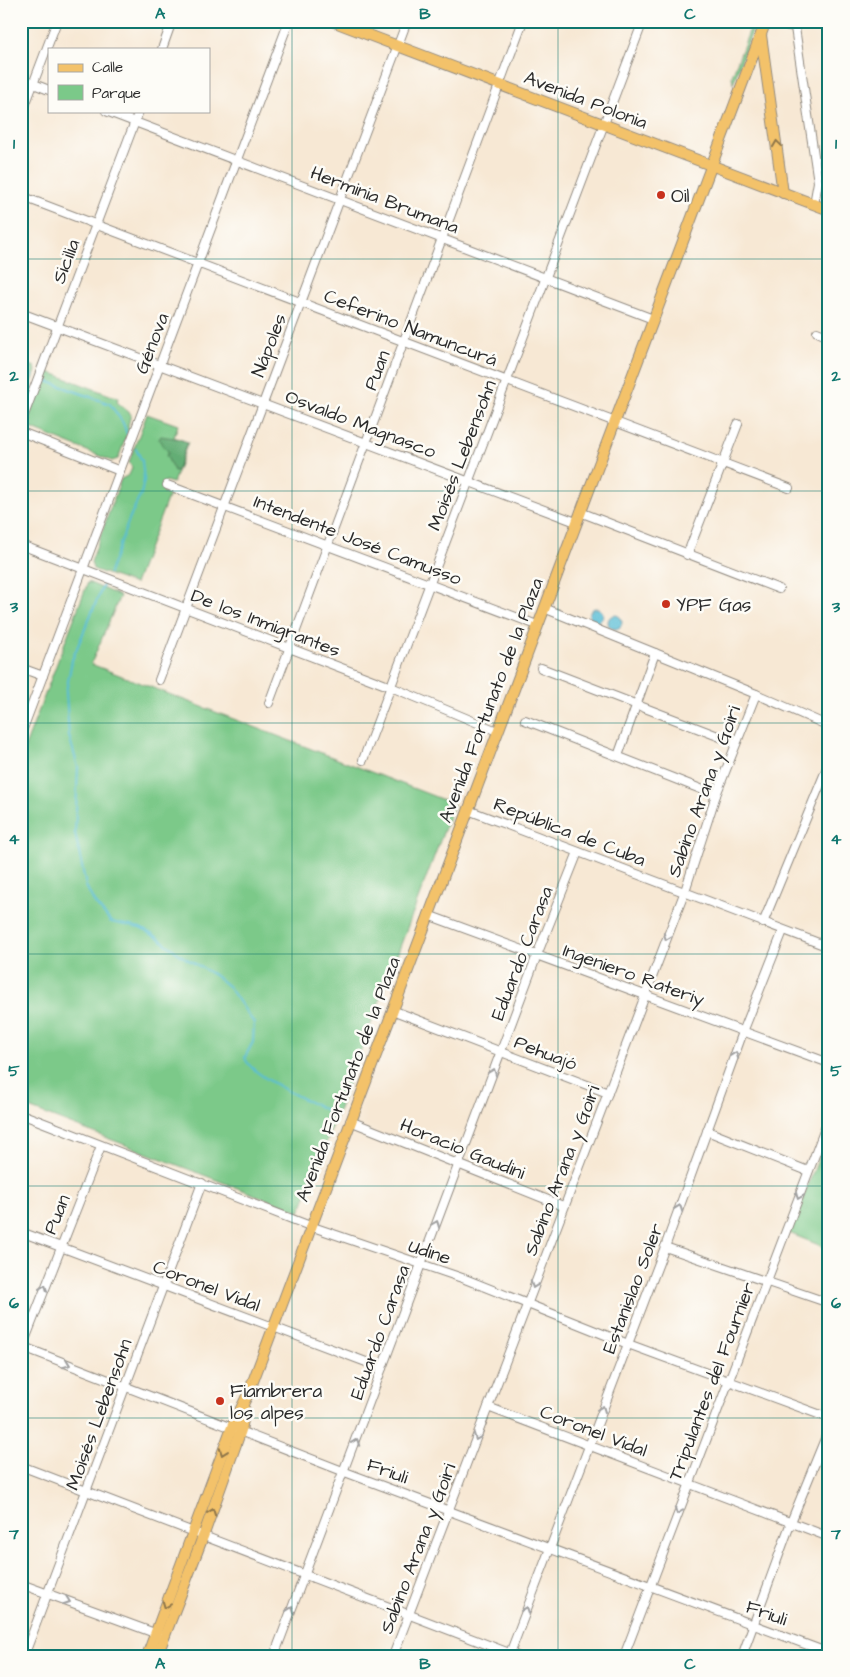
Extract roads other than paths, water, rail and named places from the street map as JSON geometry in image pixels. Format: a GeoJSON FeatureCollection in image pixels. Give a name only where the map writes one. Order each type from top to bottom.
{"type":"FeatureCollection","features":[{"type":"Feature","properties":{"kind":"main road","name":"Avenida Polonia"},"geometry":{"type":"LineString","coordinates":[[332,21],[829,210]]}},
{"type":"Feature","properties":{"kind":"main road","name":"Avenida Fortunato de la Plaza"},"geometry":{"type":"LineString","coordinates":[[153,1653],[237,1428],[272,1327],[766,21]]}},
{"type":"Feature","properties":{"kind":"main road"},"geometry":{"type":"LineString","coordinates":[[761,34],[784,193]]}},
{"type":"Feature","properties":{"kind":"street"},"geometry":{"type":"LineString","coordinates":[[21,116],[57,21]]}},
{"type":"Feature","properties":{"kind":"street"},"geometry":{"type":"LineString","coordinates":[[162,48],[172,21]]}},
{"type":"Feature","properties":{"kind":"street","name":"Génova"},"geometry":{"type":"LineString","coordinates":[[21,734],[289,21]]}},
{"type":"Feature","properties":{"kind":"street","name":"Nápoles"},"geometry":{"type":"LineString","coordinates":[[159,680],[407,21]]}},
{"type":"Feature","properties":{"kind":"street","name":"Puan"},"geometry":{"type":"LineString","coordinates":[[269,702],[523,21]]}},
{"type":"Feature","properties":{"kind":"street","name":"Moisés Lebensohn"},"geometry":{"type":"LineString","coordinates":[[363,760],[643,21]]}},
{"type":"Feature","properties":{"kind":"street"},"geometry":{"type":"LineString","coordinates":[[766,21],[794,24],[818,182],[814,204]]}},
{"type":"Feature","properties":{"kind":"street"},"geometry":{"type":"LineString","coordinates":[[21,79],[48,90]]}},
{"type":"Feature","properties":{"kind":"street","name":"Herminia Brumana"},"geometry":{"type":"LineString","coordinates":[[109,112],[653,318]]}},
{"type":"Feature","properties":{"kind":"street","name":"Sicilia"},"geometry":{"type":"LineString","coordinates":[[21,423],[139,112]]}},
{"type":"Feature","properties":{"kind":"street","name":"Ceferino Namuncurá"},"geometry":{"type":"LineString","coordinates":[[21,196],[790,488]]}},
{"type":"Feature","properties":{"kind":"street","name":"Osvaldo Magnasco"},"geometry":{"type":"LineString","coordinates":[[21,313],[576,522]]}},
{"type":"Feature","properties":{"kind":"street"},"geometry":{"type":"LineString","coordinates":[[817,332],[829,337]]}},
{"type":"Feature","properties":{"kind":"street"},"geometry":{"type":"LineString","coordinates":[[687,555],[738,424]]}},
{"type":"Feature","properties":{"kind":"street"},"geometry":{"type":"LineString","coordinates":[[21,432],[120,471]]}},
{"type":"Feature","properties":{"kind":"street","name":"Intendente José Camusso"},"geometry":{"type":"LineString","coordinates":[[167,485],[537,625]]}},
{"type":"Feature","properties":{"kind":"street"},"geometry":{"type":"LineString","coordinates":[[580,512],[778,589]]}},
{"type":"Feature","properties":{"kind":"street","name":"De los Inmigrantes"},"geometry":{"type":"LineString","coordinates":[[21,545],[391,687],[498,731]]}},
{"type":"Feature","properties":{"kind":"street"},"geometry":{"type":"LineString","coordinates":[[544,608],[756,694],[829,726]]}},
{"type":"Feature","properties":{"kind":"street"},"geometry":{"type":"LineString","coordinates":[[618,756],[655,654]]}},
{"type":"Feature","properties":{"kind":"street"},"geometry":{"type":"LineString","coordinates":[[21,668],[43,676]]}},
{"type":"Feature","properties":{"kind":"street"},"geometry":{"type":"LineString","coordinates":[[541,668],[736,743]]}},
{"type":"Feature","properties":{"kind":"street","name":"Sabino Arana y Goiri"},"geometry":{"type":"LineString","coordinates":[[393,1656],[645,995],[684,891],[716,795],[756,694]]}},
{"type":"Feature","properties":{"kind":"street"},"geometry":{"type":"LineString","coordinates":[[525,720],[716,795]]}},
{"type":"Feature","properties":{"kind":"street"},"geometry":{"type":"LineString","coordinates":[[763,923],[829,763]]}},
{"type":"Feature","properties":{"kind":"street","name":"República de Cuba"},"geometry":{"type":"LineString","coordinates":[[468,810],[829,947]]}},
{"type":"Feature","properties":{"kind":"street","name":"Eduardo Carasa"},"geometry":{"type":"LineString","coordinates":[[274,1656],[345,1472],[500,1052],[578,852]]}},
{"type":"Feature","properties":{"kind":"street","name":"Ingeniero Rateriy"},"geometry":{"type":"LineString","coordinates":[[428,915],[829,1063]]}},
{"type":"Feature","properties":{"kind":"street","name":"Estanislao Soler"},"geometry":{"type":"LineString","coordinates":[[512,1655],[588,1445],[665,1247],[743,1032],[783,931]]}},
{"type":"Feature","properties":{"kind":"street","name":"Pehuajó"},"geometry":{"type":"LineString","coordinates":[[392,1010],[608,1093]]}},
{"type":"Feature","properties":{"kind":"street","name":"Udine"},"geometry":{"type":"LineString","coordinates":[[21,1114],[310,1226],[465,1279],[628,1344],[829,1418]]}},
{"type":"Feature","properties":{"kind":"street","name":"Tripulantes del Fournier"},"geometry":{"type":"LineString","coordinates":[[624,1656],[727,1381],[829,1118]]}},
{"type":"Feature","properties":{"kind":"street","name":"Horacio Gaudini"},"geometry":{"type":"LineString","coordinates":[[350,1121],[563,1206]]}},
{"type":"Feature","properties":{"kind":"street"},"geometry":{"type":"LineString","coordinates":[[707,1131],[808,1171]]}},
{"type":"Feature","properties":{"kind":"street","name":"Puan"},"geometry":{"type":"LineString","coordinates":[[22,1348],[101,1146]]}},
{"type":"Feature","properties":{"kind":"street","name":"Moisés Lebensohn"},"geometry":{"type":"LineString","coordinates":[[24,1656],[49,1594],[202,1183]]}},
{"type":"Feature","properties":{"kind":"street","name":"Coronel Vidal"},"geometry":{"type":"LineString","coordinates":[[21,1232],[382,1368]]}},
{"type":"Feature","properties":{"kind":"street"},"geometry":{"type":"LineString","coordinates":[[665,1247],[829,1303]]}},
{"type":"Feature","properties":{"kind":"street","name":"Friuli"},"geometry":{"type":"LineString","coordinates":[[22,1348],[237,1428],[345,1472],[449,1509],[650,1587],[829,1653]]}},
{"type":"Feature","properties":{"kind":"street","name":"Coronel Vidal"},"geometry":{"type":"LineString","coordinates":[[488,1407],[829,1537]]}},
{"type":"Feature","properties":{"kind":"street"},"geometry":{"type":"LineString","coordinates":[[742,1656],[791,1522],[829,1429]]}},
{"type":"Feature","properties":{"kind":"street"},"geometry":{"type":"LineString","coordinates":[[21,1466],[199,1532],[512,1655]]}},
{"type":"Feature","properties":{"kind":"street"},"geometry":{"type":"LineString","coordinates":[[21,1584],[160,1635]]}},
{"type":"Feature","properties":{"kind":"street"},"geometry":{"type":"LineString","coordinates":[[153,1653],[172,1656]]}},
{"type":"Feature","properties":{"kind":"water"},"geometry":{"type":"Polygon","coordinates":[[[593,608],[599,608],[603,615],[599,622],[593,622],[589,618],[589,612],[593,608]]]}},
{"type":"Feature","properties":{"kind":"water"},"geometry":{"type":"Polygon","coordinates":[[[612,615],[618,615],[622,622],[618,629],[612,629],[608,625],[608,619],[612,615]]]}},
{"type":"Feature","properties":{"kind":"waterway"},"geometry":{"type":"LineString","coordinates":[[746,21],[747,27]]}},
{"type":"Feature","properties":{"kind":"waterway"},"geometry":{"type":"LineString","coordinates":[[21,371],[33,376]]}},
{"type":"Feature","properties":{"kind":"waterway"},"geometry":{"type":"LineString","coordinates":[[44,380],[110,404],[123,423],[127,434]]}},
{"type":"Feature","properties":{"kind":"waterway"},"geometry":{"type":"LineString","coordinates":[[109,573],[130,517],[141,494],[144,480],[142,461],[136,449]]}},
{"type":"Feature","properties":{"kind":"waterway"},"geometry":{"type":"LineString","coordinates":[[104,583],[72,660],[66,692],[69,736],[78,767],[75,833],[86,886],[94,902],[111,922],[140,928],[157,937],[182,956],[216,976],[229,987],[254,1023],[253,1042],[245,1057],[249,1064],[269,1081],[333,1113]]}},
{"type":"Feature","properties":{"kind":"place","name":"Oil"},"geometry":{"type":"Point","coordinates":[661,195]}},
{"type":"Feature","properties":{"kind":"place","name":"YPF Gas"},"geometry":{"type":"Point","coordinates":[666,604]}},
{"type":"Feature","properties":{"kind":"place","name":"Fiambrera los alpes"},"geometry":{"type":"Point","coordinates":[220,1401]}}]}
